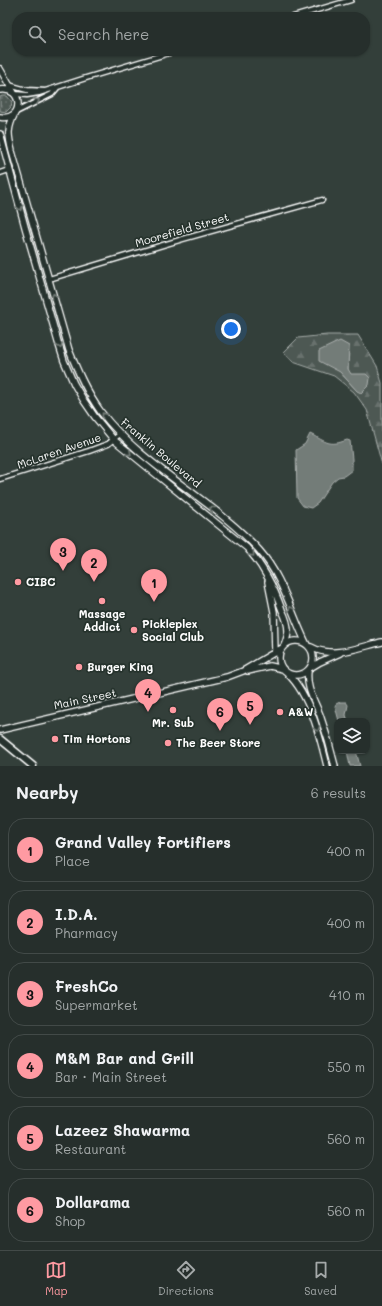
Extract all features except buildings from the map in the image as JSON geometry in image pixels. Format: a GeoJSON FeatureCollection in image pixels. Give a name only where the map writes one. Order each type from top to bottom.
{"type":"FeatureCollection","features":[{"type":"Feature","properties":{"kind":"main road"},"geometry":{"type":"LineString","coordinates":[[0,69],[14,93],[18,104],[16,113],[8,117],[0,117]]}},
{"type":"Feature","properties":{"kind":"main road"},"geometry":{"type":"LineString","coordinates":[[0,90],[6,90],[14,93]]}},
{"type":"Feature","properties":{"kind":"main road","name":"Franklin Boulevard"},"geometry":{"type":"LineString","coordinates":[[16,113],[10,122],[8,134],[69,350],[88,392],[120,434],[240,531],[261,552],[281,583],[298,628],[308,646]]}},
{"type":"Feature","properties":{"kind":"main road","name":"Franklin Boulevard"},"geometry":{"type":"LineString","coordinates":[[0,134],[64,361],[74,384],[95,418],[114,440],[247,548],[266,574],[276,592],[288,626],[287,638],[283,647]]}},
{"type":"Feature","properties":{"kind":"main road"},"geometry":{"type":"LineString","coordinates":[[266,574],[274,608],[275,653]]}},
{"type":"Feature","properties":{"kind":"main road"},"geometry":{"type":"LineString","coordinates":[[327,766],[309,707],[296,683],[284,670],[279,658],[283,647],[288,643],[296,641],[324,652],[343,651],[382,642]]}},
{"type":"Feature","properties":{"kind":"main road"},"geometry":{"type":"LineString","coordinates":[[308,646],[312,651],[314,660],[309,670],[307,684],[320,715],[335,766]]}},
{"type":"Feature","properties":{"kind":"main road","name":"Main Street"},"geometry":{"type":"LineString","coordinates":[[243,671],[283,647]]}},
{"type":"Feature","properties":{"kind":"main road"},"geometry":{"type":"LineString","coordinates":[[284,670],[294,675],[304,674],[320,662],[343,651]]}},
{"type":"Feature","properties":{"kind":"main road","name":"Main Street"},"geometry":{"type":"LineString","coordinates":[[0,730],[208,682],[243,671],[270,666],[284,670]]}},
{"type":"Feature","properties":{"kind":"main road"},"geometry":{"type":"LineString","coordinates":[[0,738],[33,766]]}},
{"type":"Feature","properties":{"kind":"street"},"geometry":{"type":"LineString","coordinates":[[310,12],[351,0]]}},
{"type":"Feature","properties":{"kind":"street"},"geometry":{"type":"LineString","coordinates":[[14,93],[32,95],[159,56]]}},
{"type":"Feature","properties":{"kind":"street"},"geometry":{"type":"LineString","coordinates":[[9,84],[27,90],[46,91]]}},
{"type":"Feature","properties":{"kind":"street"},"geometry":{"type":"LineString","coordinates":[[16,113],[52,94],[57,88]]}},
{"type":"Feature","properties":{"kind":"street"},"geometry":{"type":"LineString","coordinates":[[0,173],[9,170]]}},
{"type":"Feature","properties":{"kind":"street","name":"Moorefield Street"},"geometry":{"type":"LineString","coordinates":[[49,279],[322,200]]}},
{"type":"Feature","properties":{"kind":"street","name":"McLaren Avenue"},"geometry":{"type":"LineString","coordinates":[[0,480],[108,444],[120,434]]}},
{"type":"Feature","properties":{"kind":"green space"},"geometry":{"type":"Polygon","coordinates":[[[7,96],[12,102],[11,107],[6,112],[0,111],[0,97],[7,96]]]}},
{"type":"Feature","properties":{"kind":"green space"},"geometry":{"type":"Polygon","coordinates":[[[327,335],[358,335],[377,366],[382,383],[382,465],[367,410],[354,392],[334,376],[293,362],[284,352],[298,338],[327,335]],[[349,346],[340,372],[357,391],[348,369],[349,346]]]}},
{"type":"Feature","properties":{"kind":"shaded area"},"geometry":{"type":"Polygon","coordinates":[[[340,341],[349,346],[348,369],[351,374],[366,374],[370,378],[369,385],[361,393],[357,391],[340,372],[319,361],[319,351],[340,341]]]}},
{"type":"Feature","properties":{"kind":"shaded area"},"geometry":{"type":"Polygon","coordinates":[[[310,434],[328,443],[336,443],[347,440],[350,441],[352,459],[352,470],[344,476],[338,477],[332,482],[318,503],[311,508],[303,506],[297,498],[296,450],[305,444],[310,434]]]}},
{"type":"Feature","properties":{"kind":"shaded area"},"geometry":{"type":"Polygon","coordinates":[[[346,702],[348,705],[346,715],[347,718],[338,718],[335,706],[336,704],[346,702]]]}},
{"type":"Feature","properties":{"kind":"shaded area"},"geometry":{"type":"Polygon","coordinates":[[[348,754],[357,754],[360,766],[350,766],[348,754]]]}},
{"type":"Feature","properties":{"kind":"place","name":"FreshCo"},"geometry":{"type":"Point","coordinates":[63,571]}},
{"type":"Feature","properties":{"kind":"place","name":"CIBC"},"geometry":{"type":"Point","coordinates":[18,582]}},
{"type":"Feature","properties":{"kind":"place","name":"I.D.A."},"geometry":{"type":"Point","coordinates":[94,582]}},
{"type":"Feature","properties":{"kind":"place","name":"Massage Addict"},"geometry":{"type":"Point","coordinates":[102,601]}},
{"type":"Feature","properties":{"kind":"place","name":"Grand Valley Fortifiers"},"geometry":{"type":"Point","coordinates":[154,602]}},
{"type":"Feature","properties":{"kind":"place","name":"Pickleplex Social Club"},"geometry":{"type":"Point","coordinates":[134,630]}},
{"type":"Feature","properties":{"kind":"place","name":"Burger King"},"geometry":{"type":"Point","coordinates":[79,667]}},
{"type":"Feature","properties":{"kind":"place","name":"Mr. Sub"},"geometry":{"type":"Point","coordinates":[173,710]}},
{"type":"Feature","properties":{"kind":"place","name":"M&M Bar and Grill"},"geometry":{"type":"Point","coordinates":[148,712]}},
{"type":"Feature","properties":{"kind":"place","name":"A&W"},"geometry":{"type":"Point","coordinates":[280,712]}},
{"type":"Feature","properties":{"kind":"place","name":"Lazeez Shawarma"},"geometry":{"type":"Point","coordinates":[250,725]}},
{"type":"Feature","properties":{"kind":"place","name":"Dollarama"},"geometry":{"type":"Point","coordinates":[220,731]}},
{"type":"Feature","properties":{"kind":"place","name":"Tim Hortons"},"geometry":{"type":"Point","coordinates":[55,739]}},
{"type":"Feature","properties":{"kind":"place","name":"The Beer Store"},"geometry":{"type":"Point","coordinates":[168,743]}}]}
